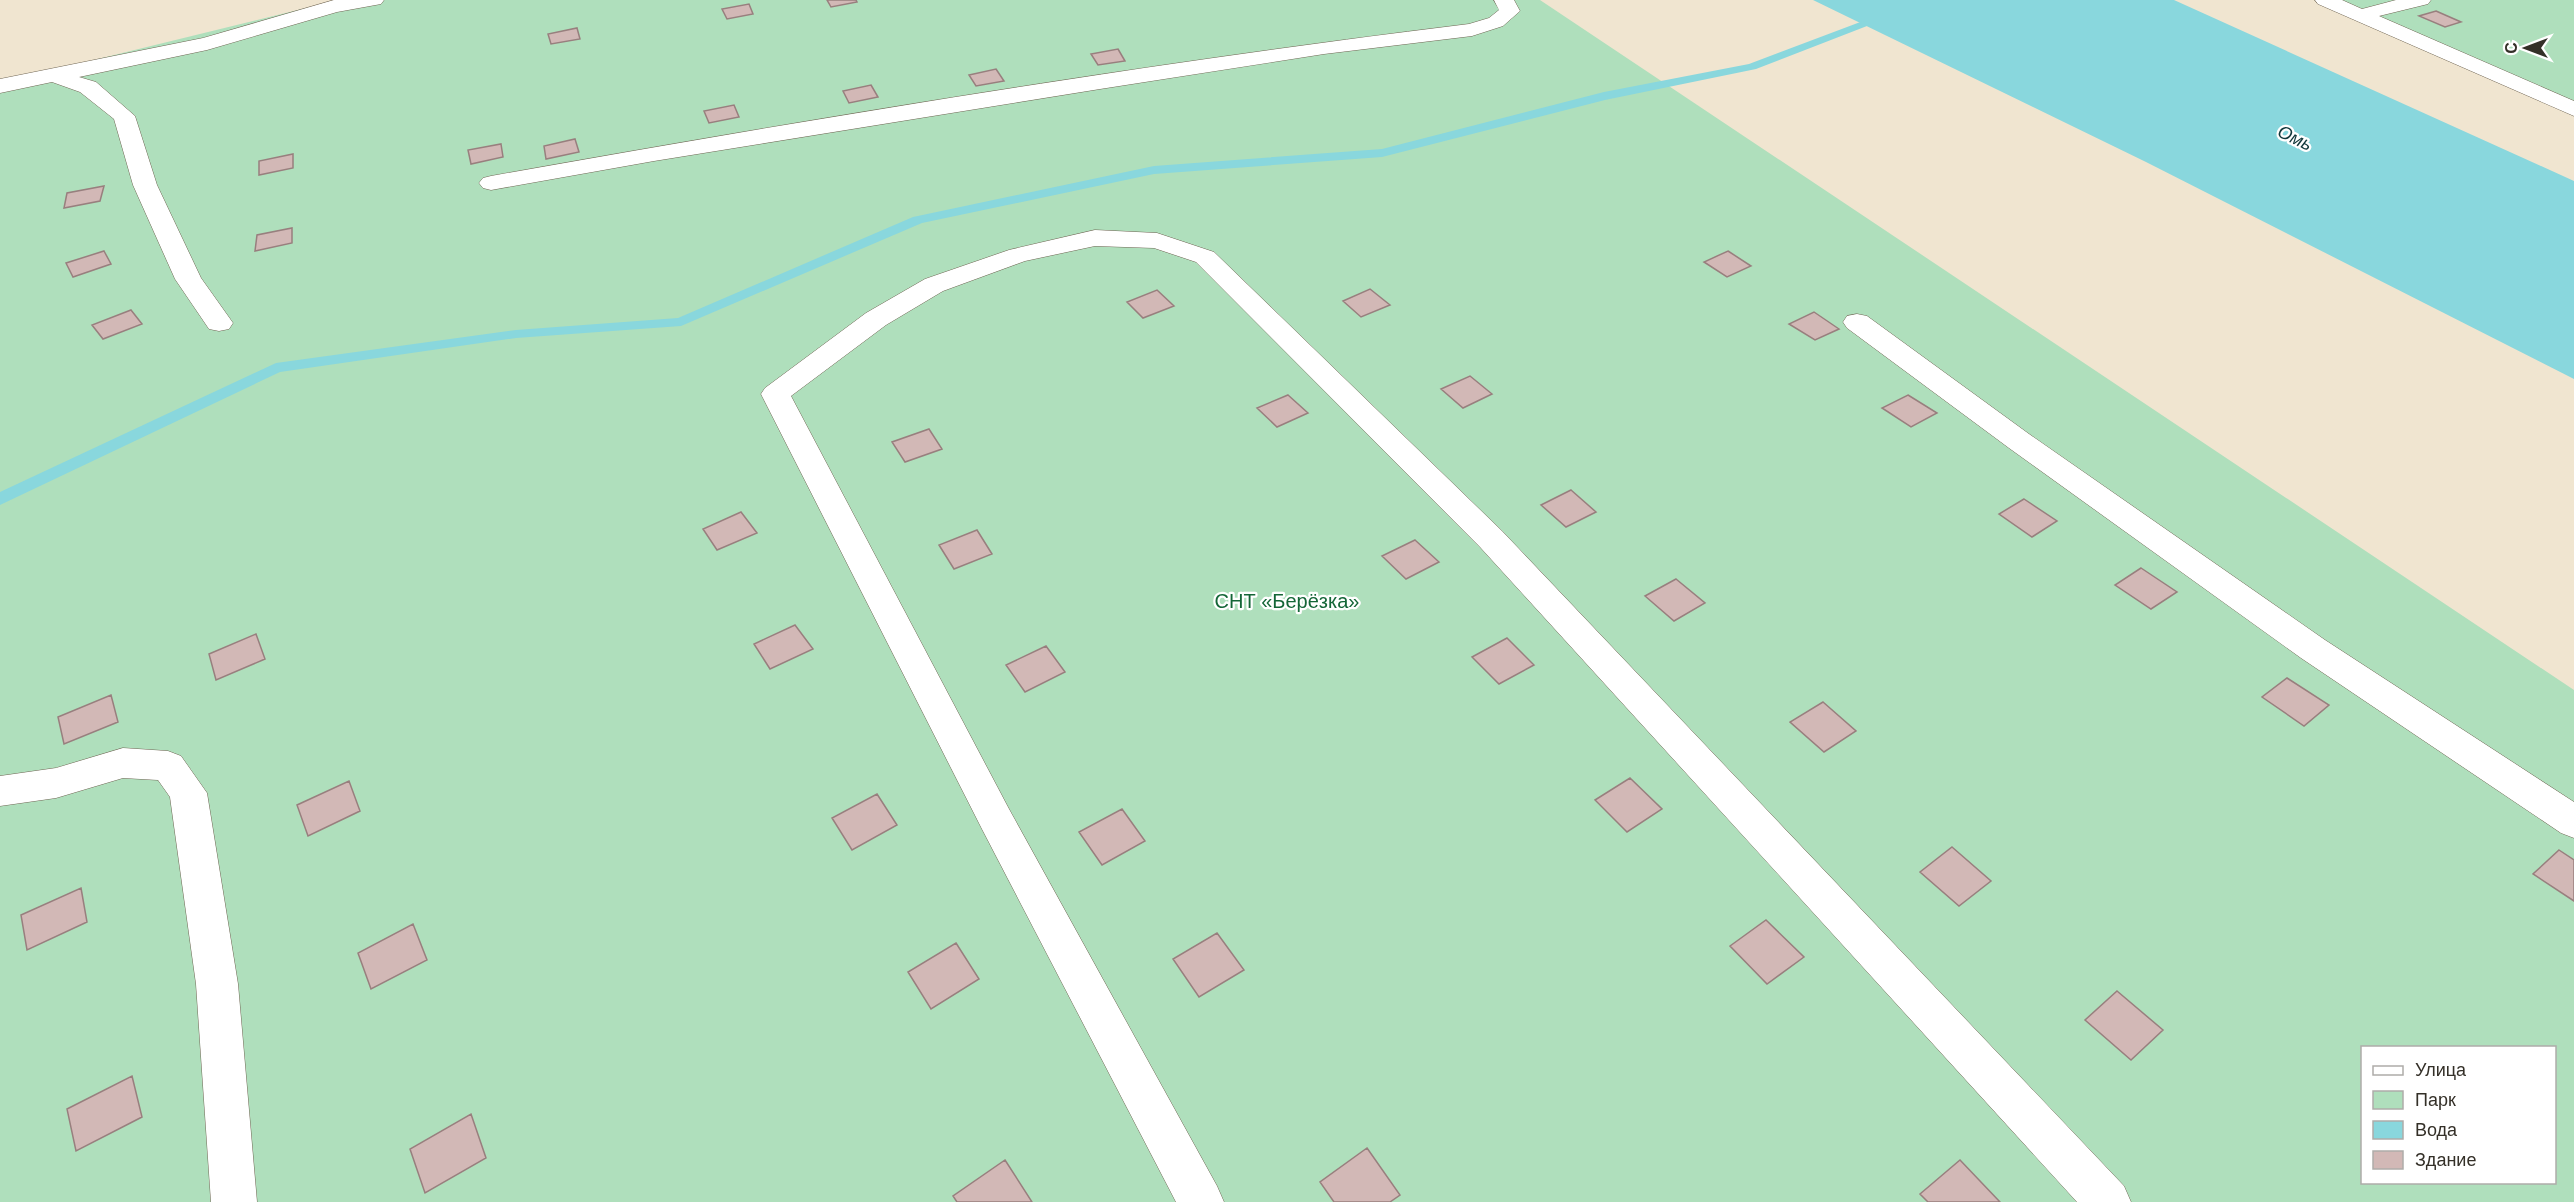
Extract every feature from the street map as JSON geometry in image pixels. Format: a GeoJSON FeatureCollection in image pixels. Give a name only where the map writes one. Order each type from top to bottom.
{"type":"FeatureCollection","features":[{"type":"Feature","properties":{"kind":"lane"},"geometry":{"type":"LineString","coordinates":[[0,86],[207,44],[334,6],[374,0]]}},
{"type":"Feature","properties":{"kind":"lane"},"geometry":{"type":"LineString","coordinates":[[491,183],[665,152],[1100,82],[1324,48],[1472,30],[1496,22],[1510,11],[1504,0]]}},
{"type":"Feature","properties":{"kind":"lane"},"geometry":{"type":"LineString","coordinates":[[2325,0],[2574,110]]}},
{"type":"Feature","properties":{"kind":"lane"},"geometry":{"type":"LineString","coordinates":[[2360,15],[2421,0]]}},
{"type":"Feature","properties":{"kind":"lane"},"geometry":{"type":"LineString","coordinates":[[53,75],[88,87],[124,116],[145,185],[188,279],[219,323]]}},
{"type":"Feature","properties":{"kind":"lane"},"geometry":{"type":"LineString","coordinates":[[1201,1202],[996,820],[775,394],[876,319],[934,285],[1018,255],[1095,238],[1157,241],[1205,257],[1491,539],[2108,1202]]}},
{"type":"Feature","properties":{"kind":"lane"},"geometry":{"type":"LineString","coordinates":[[1857,322],[2019,441],[2313,649],[2574,822]]}},
{"type":"Feature","properties":{"kind":"lane"},"geometry":{"type":"LineString","coordinates":[[0,791],[56,783],[123,763],[168,766],[188,793],[217,984],[234,1202]]}},
{"type":"Feature","properties":{"kind":"green space","name":"СНТ «Берёзка»"},"geometry":{"type":"Polygon","coordinates":[[[350,0],[1540,0],[2574,690],[2574,1202],[0,1202],[0,83],[306,8],[350,0]]]}},
{"type":"Feature","properties":{"kind":"green space"},"geometry":{"type":"Polygon","coordinates":[[[2341,0],[2574,0],[2574,102],[2362,9],[2341,0]]]}},
{"type":"Feature","properties":{"kind":"water","name":"Омь"},"geometry":{"type":"Polygon","coordinates":[[[1813,0],[2174,0],[2574,181],[2574,379],[2146,162],[1813,0]]]}},
{"type":"Feature","properties":{"kind":"building"},"geometry":{"type":"Polygon","coordinates":[[[827,0],[856,0],[857,2],[831,7],[827,0]]]}},
{"type":"Feature","properties":{"kind":"building"},"geometry":{"type":"Polygon","coordinates":[[[749,4],[753,14],[727,19],[722,9],[749,4]]]}},
{"type":"Feature","properties":{"kind":"building"},"geometry":{"type":"Polygon","coordinates":[[[2436,11],[2461,22],[2445,27],[2419,16],[2436,11]]]}},
{"type":"Feature","properties":{"kind":"building"},"geometry":{"type":"Polygon","coordinates":[[[577,28],[580,39],[551,44],[548,34],[577,28]]]}},
{"type":"Feature","properties":{"kind":"building"},"geometry":{"type":"Polygon","coordinates":[[[1118,49],[1125,61],[1098,65],[1091,54],[1118,49]]]}},
{"type":"Feature","properties":{"kind":"building"},"geometry":{"type":"Polygon","coordinates":[[[996,69],[1004,81],[976,86],[969,75],[996,69]]]}},
{"type":"Feature","properties":{"kind":"building"},"geometry":{"type":"Polygon","coordinates":[[[871,85],[878,97],[849,103],[843,91],[871,85]]]}},
{"type":"Feature","properties":{"kind":"building"},"geometry":{"type":"Polygon","coordinates":[[[734,105],[739,117],[709,123],[704,111],[734,105]]]}},
{"type":"Feature","properties":{"kind":"building"},"geometry":{"type":"Polygon","coordinates":[[[575,139],[579,152],[546,159],[544,146],[575,139]]]}},
{"type":"Feature","properties":{"kind":"building"},"geometry":{"type":"Polygon","coordinates":[[[501,144],[503,157],[471,164],[468,150],[501,144]]]}},
{"type":"Feature","properties":{"kind":"building"},"geometry":{"type":"Polygon","coordinates":[[[293,154],[293,168],[259,175],[259,161],[293,154]]]}},
{"type":"Feature","properties":{"kind":"building"},"geometry":{"type":"Polygon","coordinates":[[[104,186],[100,201],[64,208],[67,193],[104,186]]]}},
{"type":"Feature","properties":{"kind":"building"},"geometry":{"type":"Polygon","coordinates":[[[292,228],[292,243],[255,251],[257,235],[292,228]]]}},
{"type":"Feature","properties":{"kind":"building"},"geometry":{"type":"Polygon","coordinates":[[[104,251],[111,264],[73,277],[66,263],[104,251]]]}},
{"type":"Feature","properties":{"kind":"building"},"geometry":{"type":"Polygon","coordinates":[[[1728,251],[1751,266],[1727,277],[1704,262],[1728,251]]]}},
{"type":"Feature","properties":{"kind":"building"},"geometry":{"type":"Polygon","coordinates":[[[1370,289],[1390,305],[1361,317],[1343,301],[1370,289]]]}},
{"type":"Feature","properties":{"kind":"building"},"geometry":{"type":"Polygon","coordinates":[[[1157,290],[1174,306],[1143,318],[1127,302],[1157,290]]]}},
{"type":"Feature","properties":{"kind":"building"},"geometry":{"type":"Polygon","coordinates":[[[131,310],[142,324],[103,339],[92,325],[131,310]]]}},
{"type":"Feature","properties":{"kind":"building"},"geometry":{"type":"Polygon","coordinates":[[[1814,312],[1839,329],[1815,340],[1789,324],[1814,312]]]}},
{"type":"Feature","properties":{"kind":"building"},"geometry":{"type":"Polygon","coordinates":[[[1470,376],[1492,394],[1463,408],[1441,389],[1470,376]]]}},
{"type":"Feature","properties":{"kind":"building"},"geometry":{"type":"Polygon","coordinates":[[[1288,395],[1308,413],[1277,427],[1257,408],[1288,395]]]}},
{"type":"Feature","properties":{"kind":"building"},"geometry":{"type":"Polygon","coordinates":[[[1908,395],[1937,413],[1911,427],[1882,408],[1908,395]]]}},
{"type":"Feature","properties":{"kind":"building"},"geometry":{"type":"Polygon","coordinates":[[[929,429],[942,449],[905,462],[892,442],[929,429]]]}},
{"type":"Feature","properties":{"kind":"building"},"geometry":{"type":"Polygon","coordinates":[[[1571,490],[1596,512],[1566,527],[1541,505],[1571,490]]]}},
{"type":"Feature","properties":{"kind":"building"},"geometry":{"type":"Polygon","coordinates":[[[2024,499],[2057,521],[2032,537],[1999,514],[2024,499]]]}},
{"type":"Feature","properties":{"kind":"building"},"geometry":{"type":"Polygon","coordinates":[[[741,512],[757,533],[717,550],[703,529],[741,512]]]}},
{"type":"Feature","properties":{"kind":"building"},"geometry":{"type":"Polygon","coordinates":[[[977,530],[992,554],[954,569],[939,545],[977,530]]]}},
{"type":"Feature","properties":{"kind":"building"},"geometry":{"type":"Polygon","coordinates":[[[1415,540],[1439,562],[1406,579],[1382,556],[1415,540]]]}},
{"type":"Feature","properties":{"kind":"building"},"geometry":{"type":"Polygon","coordinates":[[[2141,568],[2177,592],[2151,609],[2115,585],[2141,568]]]}},
{"type":"Feature","properties":{"kind":"building"},"geometry":{"type":"Polygon","coordinates":[[[1676,579],[1705,603],[1674,621],[1645,596],[1676,579]]]}},
{"type":"Feature","properties":{"kind":"building"},"geometry":{"type":"Polygon","coordinates":[[[795,625],[813,649],[770,669],[754,644],[795,625]]]}},
{"type":"Feature","properties":{"kind":"building"},"geometry":{"type":"Polygon","coordinates":[[[256,634],[265,659],[216,680],[209,654],[256,634]]]}},
{"type":"Feature","properties":{"kind":"building"},"geometry":{"type":"Polygon","coordinates":[[[1507,638],[1534,665],[1499,684],[1472,657],[1507,638]]]}},
{"type":"Feature","properties":{"kind":"building"},"geometry":{"type":"Polygon","coordinates":[[[1046,646],[1065,672],[1025,692],[1006,665],[1046,646]]]}},
{"type":"Feature","properties":{"kind":"building"},"geometry":{"type":"Polygon","coordinates":[[[2287,678],[2329,705],[2304,726],[2262,697],[2287,678]]]}},
{"type":"Feature","properties":{"kind":"building"},"geometry":{"type":"Polygon","coordinates":[[[111,695],[118,722],[64,744],[58,717],[111,695]]]}},
{"type":"Feature","properties":{"kind":"building"},"geometry":{"type":"Polygon","coordinates":[[[1823,702],[1856,731],[1824,752],[1790,722],[1823,702]]]}},
{"type":"Feature","properties":{"kind":"building"},"geometry":{"type":"Polygon","coordinates":[[[1630,778],[1662,809],[1627,832],[1595,800],[1630,778]]]}},
{"type":"Feature","properties":{"kind":"building"},"geometry":{"type":"Polygon","coordinates":[[[349,781],[360,811],[308,836],[297,805],[349,781]]]}},
{"type":"Feature","properties":{"kind":"building"},"geometry":{"type":"Polygon","coordinates":[[[877,794],[897,825],[852,850],[832,818],[877,794]]]}},
{"type":"Feature","properties":{"kind":"building"},"geometry":{"type":"Polygon","coordinates":[[[1122,809],[1145,841],[1102,865],[1079,832],[1122,809]]]}},
{"type":"Feature","properties":{"kind":"building"},"geometry":{"type":"Polygon","coordinates":[[[1952,847],[1991,881],[1959,906],[1920,872],[1952,847]]]}},
{"type":"Feature","properties":{"kind":"building"},"geometry":{"type":"Polygon","coordinates":[[[2559,850],[2574,860],[2574,901],[2533,874],[2559,850]]]}},
{"type":"Feature","properties":{"kind":"building"},"geometry":{"type":"Polygon","coordinates":[[[81,888],[87,922],[27,950],[21,915],[81,888]]]}},
{"type":"Feature","properties":{"kind":"building"},"geometry":{"type":"Polygon","coordinates":[[[1766,920],[1804,957],[1767,984],[1730,946],[1766,920]]]}},
{"type":"Feature","properties":{"kind":"building"},"geometry":{"type":"Polygon","coordinates":[[[413,924],[427,960],[371,989],[358,953],[413,924]]]}},
{"type":"Feature","properties":{"kind":"building"},"geometry":{"type":"Polygon","coordinates":[[[1217,933],[1244,970],[1199,997],[1173,959],[1217,933]]]}},
{"type":"Feature","properties":{"kind":"building"},"geometry":{"type":"Polygon","coordinates":[[[956,943],[979,979],[931,1009],[908,972],[956,943]]]}},
{"type":"Feature","properties":{"kind":"building"},"geometry":{"type":"Polygon","coordinates":[[[2117,991],[2163,1030],[2131,1060],[2085,1020],[2117,991]]]}},
{"type":"Feature","properties":{"kind":"building"},"geometry":{"type":"Polygon","coordinates":[[[132,1076],[142,1117],[76,1151],[67,1109],[132,1076]]]}},
{"type":"Feature","properties":{"kind":"building"},"geometry":{"type":"Polygon","coordinates":[[[471,1114],[486,1158],[425,1193],[410,1149],[471,1114]]]}},
{"type":"Feature","properties":{"kind":"building"},"geometry":{"type":"Polygon","coordinates":[[[1367,1148],[1400,1195],[1390,1202],[1334,1202],[1320,1182],[1367,1148]]]}},
{"type":"Feature","properties":{"kind":"building"},"geometry":{"type":"Polygon","coordinates":[[[1005,1160],[1032,1202],[957,1202],[953,1196],[1005,1160]]]}},
{"type":"Feature","properties":{"kind":"building"},"geometry":{"type":"Polygon","coordinates":[[[1960,1160],[2000,1202],[1928,1202],[1920,1194],[1960,1160]]]}},
{"type":"Feature","properties":{"kind":"waterway"},"geometry":{"type":"LineString","coordinates":[[0,499],[276,368],[516,334],[681,322],[918,220],[1154,170],[1382,153],[1604,96],[1752,67],[1863,24]]}}]}
